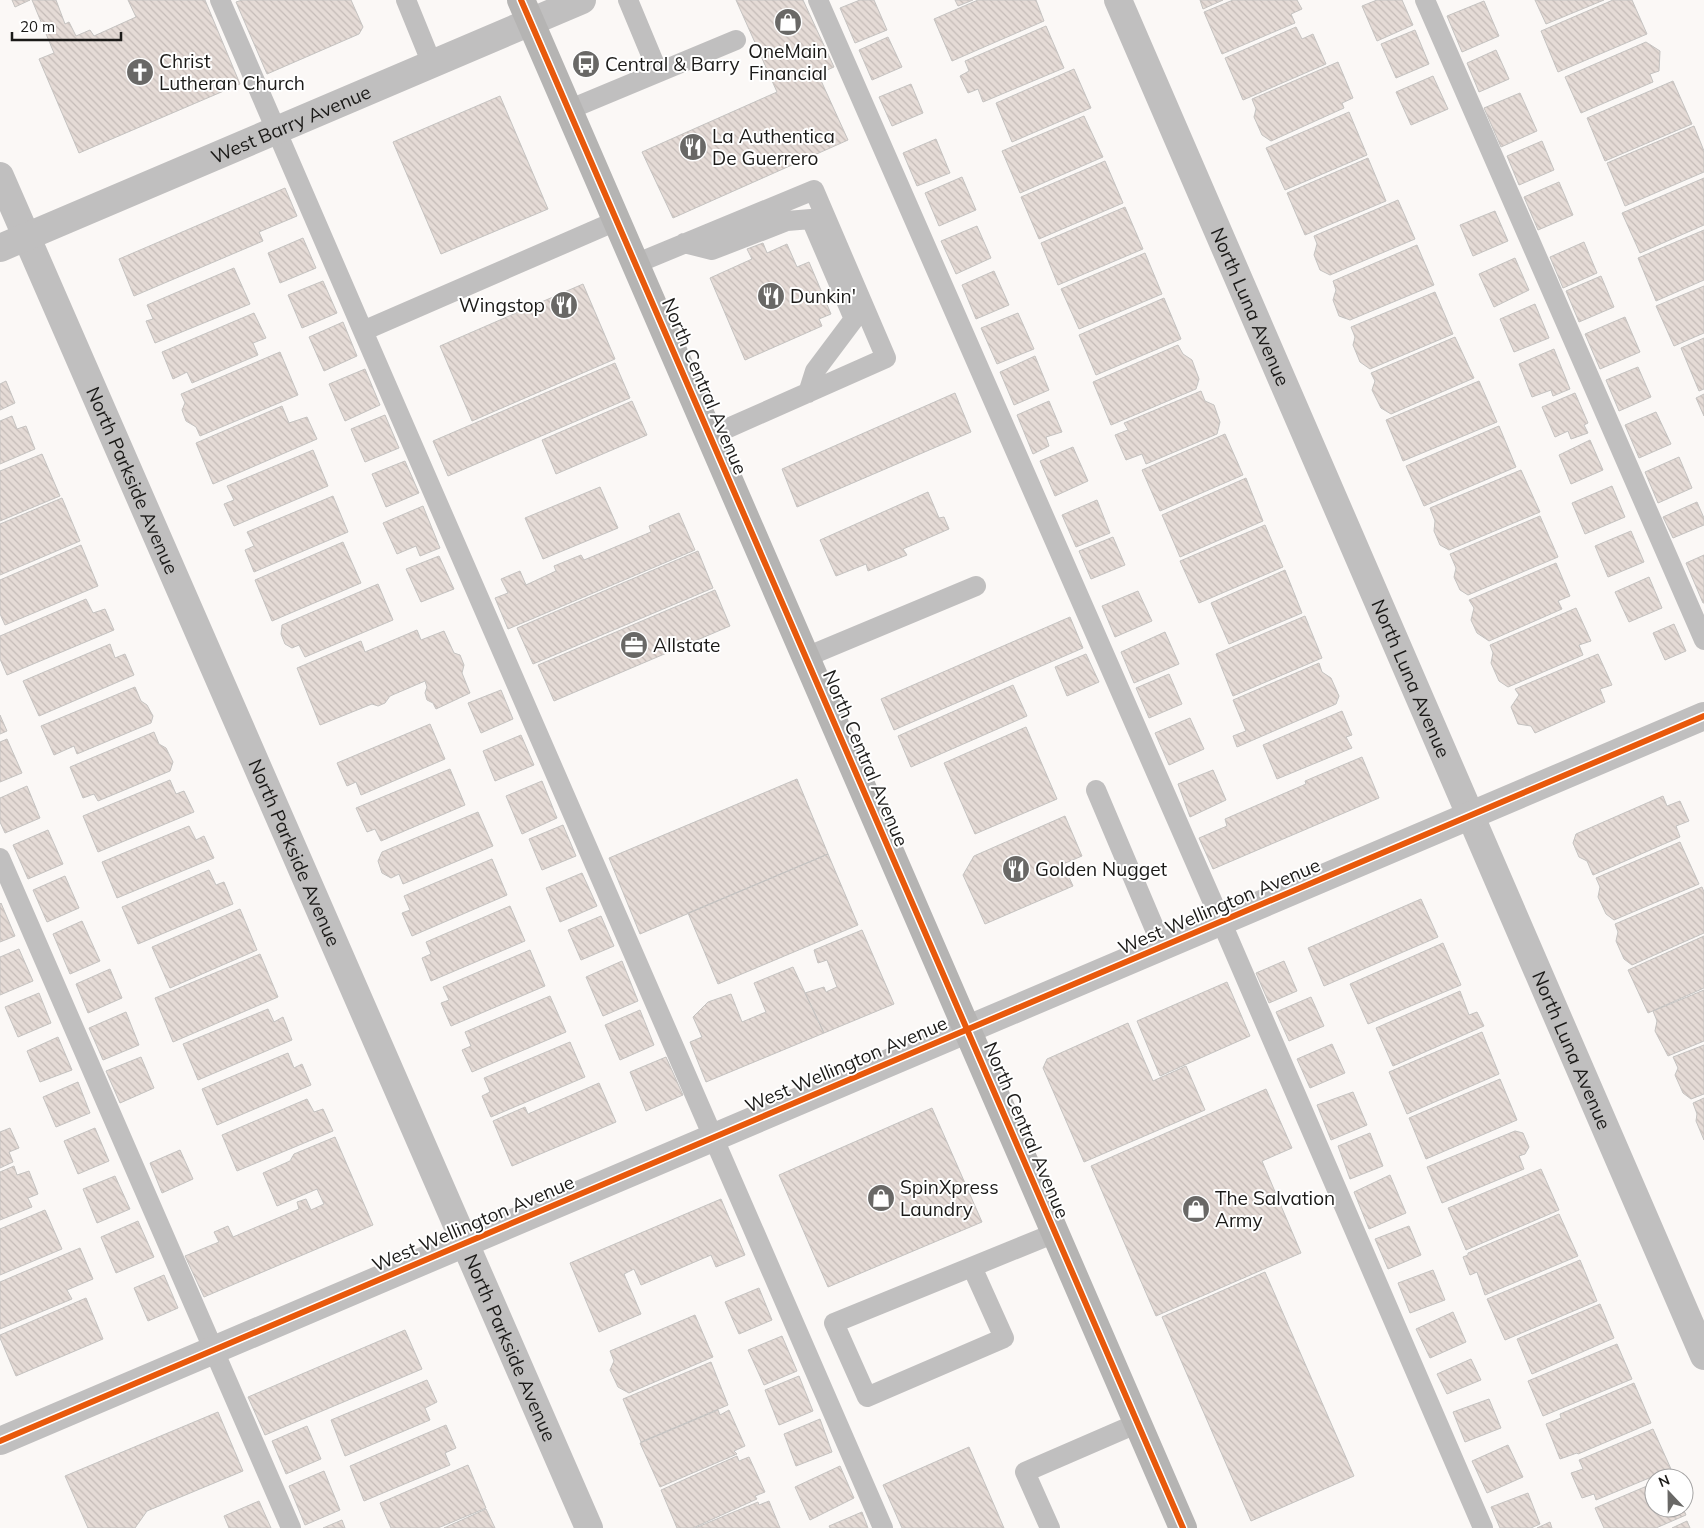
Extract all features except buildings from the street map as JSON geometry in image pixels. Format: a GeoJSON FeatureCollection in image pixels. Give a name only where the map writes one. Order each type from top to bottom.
{"type":"FeatureCollection","features":[{"type":"Feature","properties":{"kind":"main road","name":"North Central Avenue"},"geometry":{"type":"LineString","coordinates":[[525,11],[1183,1528]]}},
{"type":"Feature","properties":{"kind":"street","name":"West Barry Avenue"},"geometry":{"type":"LineString","coordinates":[[0,248],[432,64],[525,11],[582,0]]}},
{"type":"Feature","properties":{"kind":"street","name":"North Luna Avenue"},"geometry":{"type":"LineString","coordinates":[[1118,0],[1704,1356]]}},
{"type":"Feature","properties":{"kind":"street","name":"North Parkside Avenue"},"geometry":{"type":"LineString","coordinates":[[0,176],[588,1528]]}},
{"type":"Feature","properties":{"kind":"street","name":"West Wellington Avenue"},"geometry":{"type":"LineString","coordinates":[[0,1441],[1704,716]]}},
{"type":"Feature","properties":{"kind":"lane"},"geometry":{"type":"LineString","coordinates":[[220,0],[882,1528]]}},
{"type":"Feature","properties":{"kind":"lane"},"geometry":{"type":"LineString","coordinates":[[406,0],[432,64]]}},
{"type":"Feature","properties":{"kind":"lane"},"geometry":{"type":"LineString","coordinates":[[628,0],[658,72]]}},
{"type":"Feature","properties":{"kind":"lane"},"geometry":{"type":"LineString","coordinates":[[818,0],[1221,921],[1483,1528]]}},
{"type":"Feature","properties":{"kind":"lane"},"geometry":{"type":"LineString","coordinates":[[1425,0],[1704,640]]}},
{"type":"Feature","properties":{"kind":"lane"},"geometry":{"type":"LineString","coordinates":[[568,110],[736,40]]}},
{"type":"Feature","properties":{"kind":"lane"},"geometry":{"type":"LineString","coordinates":[[635,264],[814,190],[886,358],[710,436]]}},
{"type":"Feature","properties":{"kind":"lane"},"geometry":{"type":"LineString","coordinates":[[684,243],[712,250],[787,220],[811,219],[854,319],[816,371],[808,393]]}},
{"type":"Feature","properties":{"kind":"lane"},"geometry":{"type":"LineString","coordinates":[[362,331],[616,221]]}},
{"type":"Feature","properties":{"kind":"lane"},"geometry":{"type":"LineString","coordinates":[[806,657],[976,586]]}},
{"type":"Feature","properties":{"kind":"lane"},"geometry":{"type":"LineString","coordinates":[[1096,790],[1162,946]]}},
{"type":"Feature","properties":{"kind":"lane"},"geometry":{"type":"LineString","coordinates":[[0,858],[290,1528]]}},
{"type":"Feature","properties":{"kind":"lane"},"geometry":{"type":"LineString","coordinates":[[972,1267],[1004,1338],[867,1397],[834,1323],[972,1267],[1056,1233]]}},
{"type":"Feature","properties":{"kind":"lane"},"geometry":{"type":"LineString","coordinates":[[1050,1528],[1025,1472],[1138,1423]]}},
{"type":"Feature","properties":{"kind":"cycle path"},"geometry":{"type":"LineString","coordinates":[[521,0],[1183,1528]]}},
{"type":"Feature","properties":{"kind":"cycle path"},"geometry":{"type":"LineString","coordinates":[[0,1441],[1704,716]]}},
{"type":"Feature","properties":{"kind":"place","name":"OneMain Financial"},"geometry":{"type":"Point","coordinates":[788,22]}},
{"type":"Feature","properties":{"kind":"place","name":"Central & Barry"},"geometry":{"type":"Point","coordinates":[586,64]}},
{"type":"Feature","properties":{"kind":"place","name":"Christ Lutheran Church"},"geometry":{"type":"Point","coordinates":[140,72]}},
{"type":"Feature","properties":{"kind":"place","name":"La Authentica De Guerrero"},"geometry":{"type":"Point","coordinates":[693,147]}},
{"type":"Feature","properties":{"kind":"place","name":"Dunkin'"},"geometry":{"type":"Point","coordinates":[771,296]}},
{"type":"Feature","properties":{"kind":"place","name":"Wingstop"},"geometry":{"type":"Point","coordinates":[564,305]}},
{"type":"Feature","properties":{"kind":"place","name":"Allstate"},"geometry":{"type":"Point","coordinates":[634,645]}},
{"type":"Feature","properties":{"kind":"place","name":"Golden Nugget"},"geometry":{"type":"Point","coordinates":[1016,869]}},
{"type":"Feature","properties":{"kind":"place","name":"SpinXpress Laundry"},"geometry":{"type":"Point","coordinates":[881,1198]}},
{"type":"Feature","properties":{"kind":"place","name":"The Salvation Army"},"geometry":{"type":"Point","coordinates":[1196,1209]}}]}
